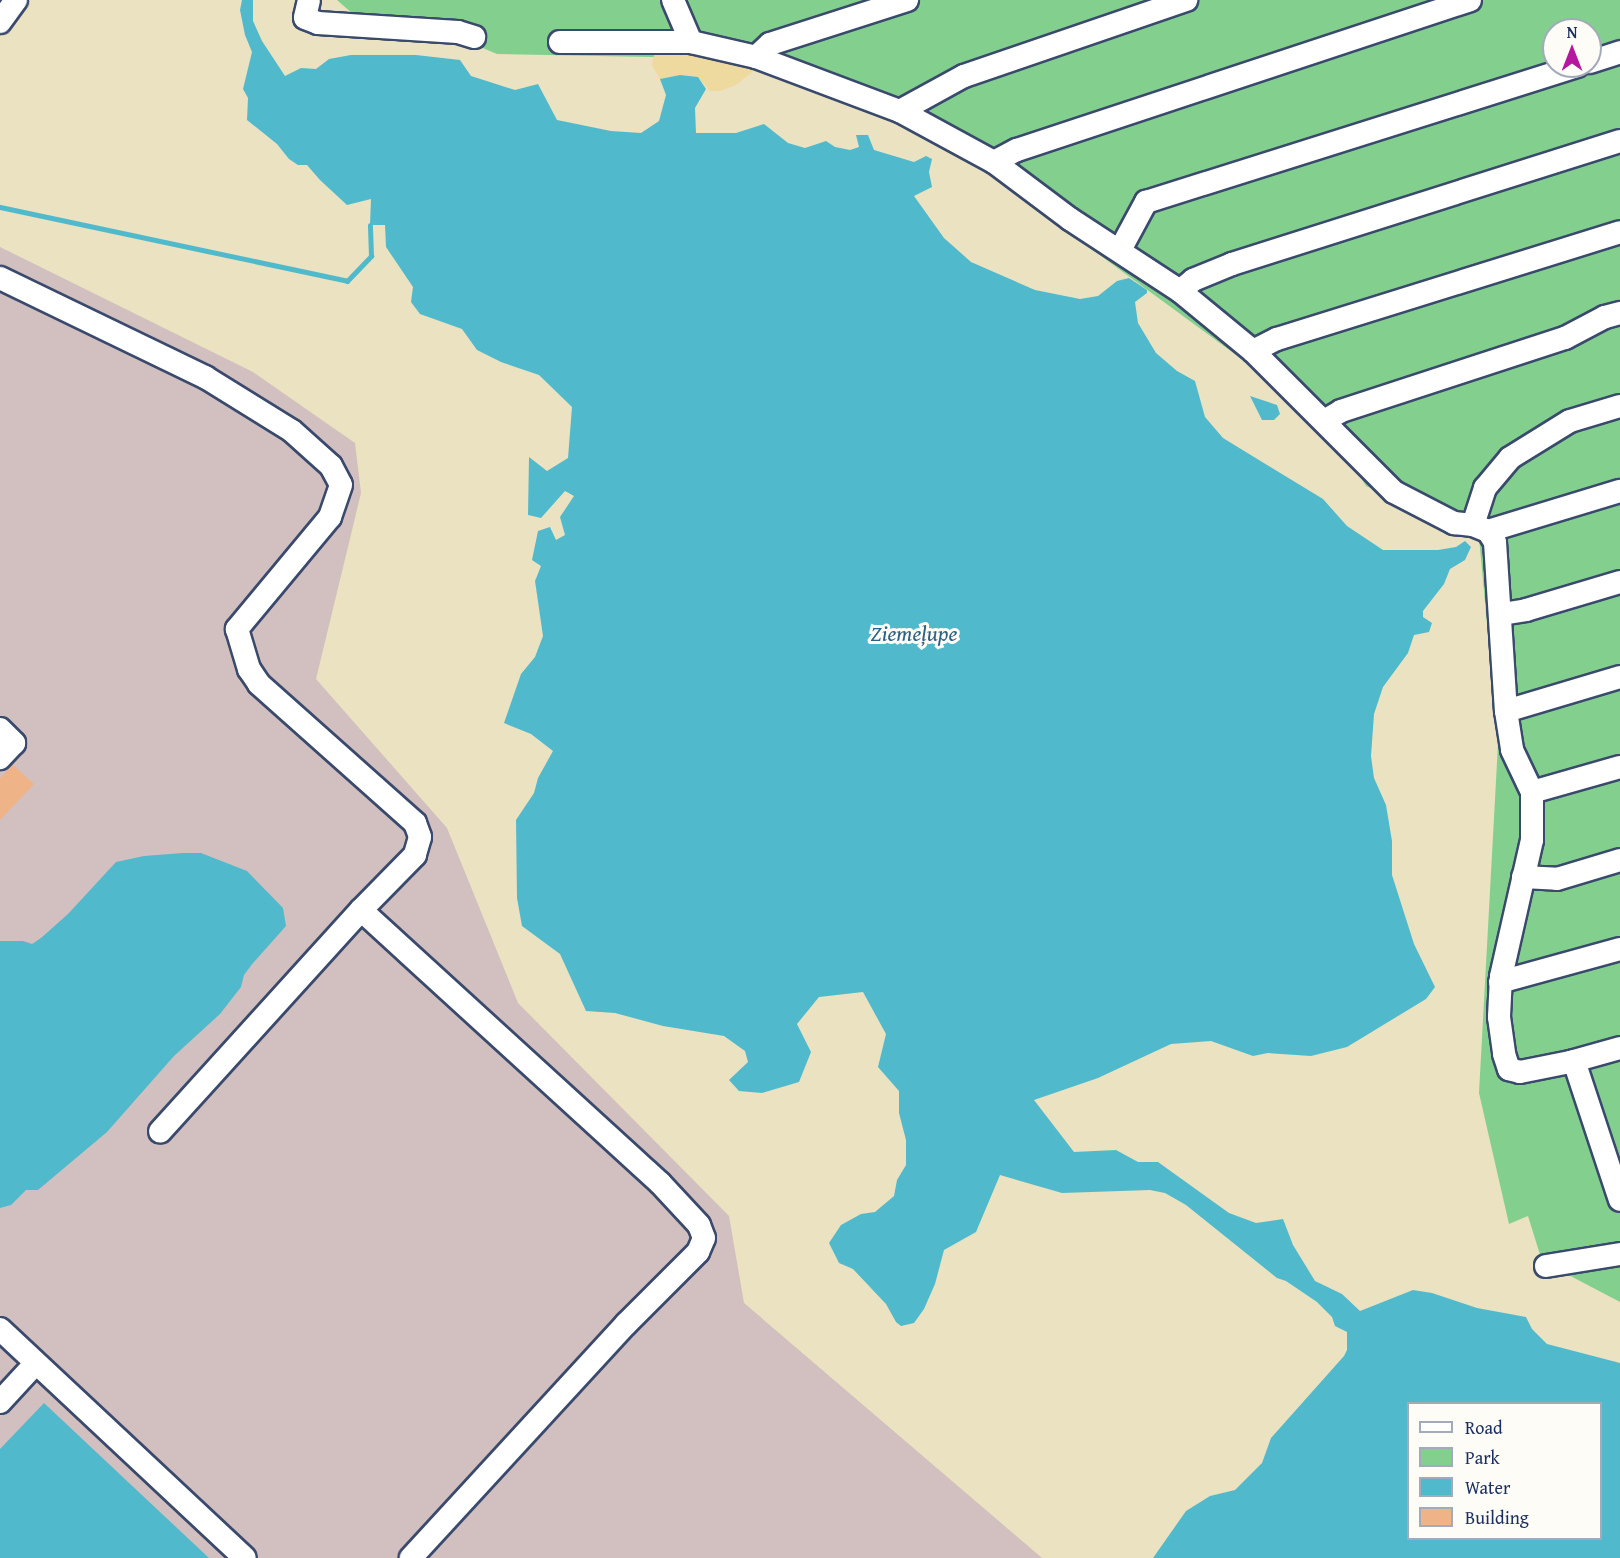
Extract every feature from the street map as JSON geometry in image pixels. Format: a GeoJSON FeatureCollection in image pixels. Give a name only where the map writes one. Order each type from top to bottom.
{"type":"FeatureCollection","features":[{"type":"Feature","properties":{"kind":"street"},"geometry":{"type":"LineString","coordinates":[[0,22],[16,0]]}},
{"type":"Feature","properties":{"kind":"street"},"geometry":{"type":"LineString","coordinates":[[309,0],[305,18],[318,23],[458,32],[474,36]]}},
{"type":"Feature","properties":{"kind":"street"},"geometry":{"type":"LineString","coordinates":[[673,0],[691,42]]}},
{"type":"Feature","properties":{"kind":"street"},"geometry":{"type":"LineString","coordinates":[[756,57],[770,44],[907,0]]}},
{"type":"Feature","properties":{"kind":"street"},"geometry":{"type":"LineString","coordinates":[[900,111],[964,76],[1186,0]]}},
{"type":"Feature","properties":{"kind":"street"},"geometry":{"type":"LineString","coordinates":[[994,162],[1017,150],[1470,0]]}},
{"type":"Feature","properties":{"kind":"street"},"geometry":{"type":"LineString","coordinates":[[560,42],[691,42],[756,57],[900,111],[994,162],[1070,219],[1180,291],[1253,351],[1394,492],[1454,524],[1480,528],[1620,492]]}},
{"type":"Feature","properties":{"kind":"street"},"geometry":{"type":"LineString","coordinates":[[1602,58],[1620,52]]}},
{"type":"Feature","properties":{"kind":"street"},"geometry":{"type":"LineString","coordinates":[[1120,250],[1146,202],[1542,77]]}},
{"type":"Feature","properties":{"kind":"street"},"geometry":{"type":"LineString","coordinates":[[1180,291],[1193,280],[1232,264],[1620,141]]}},
{"type":"Feature","properties":{"kind":"street"},"geometry":{"type":"LineString","coordinates":[[1253,351],[1277,339],[1620,232]]}},
{"type":"Feature","properties":{"kind":"street"},"geometry":{"type":"LineString","coordinates":[[0,278],[205,377],[292,431],[331,466],[341,485],[330,517],[237,629],[249,669],[259,684],[415,823],[420,837],[415,855],[361,910],[160,1132]]}},
{"type":"Feature","properties":{"kind":"street"},"geometry":{"type":"LineString","coordinates":[[1324,421],[1341,411],[1565,338],[1605,317],[1620,313]]}},
{"type":"Feature","properties":{"kind":"street"},"geometry":{"type":"LineString","coordinates":[[1480,528],[1485,488],[1510,458],[1570,421],[1620,406]]}},
{"type":"Feature","properties":{"kind":"street"},"geometry":{"type":"LineString","coordinates":[[1480,528],[1495,542],[1502,614],[1506,711],[1512,750],[1532,792],[1533,840],[1500,982],[1499,1017],[1509,1069],[1520,1072],[1574,1061],[1620,1048]]}},
{"type":"Feature","properties":{"kind":"street"},"geometry":{"type":"LineString","coordinates":[[1502,614],[1526,610],[1620,582]]}},
{"type":"Feature","properties":{"kind":"street"},"geometry":{"type":"LineString","coordinates":[[1506,711],[1620,677]]}},
{"type":"Feature","properties":{"kind":"street"},"geometry":{"type":"LineString","coordinates":[[0,729],[14,742],[0,758]]}},
{"type":"Feature","properties":{"kind":"street"},"geometry":{"type":"LineString","coordinates":[[1532,792],[1620,767]]}},
{"type":"Feature","properties":{"kind":"street"},"geometry":{"type":"LineString","coordinates":[[1523,878],[1557,879],[1620,860]]}},
{"type":"Feature","properties":{"kind":"street"},"geometry":{"type":"LineString","coordinates":[[361,910],[660,1183],[699,1225],[704,1238],[698,1252],[634,1316],[411,1558]]}},
{"type":"Feature","properties":{"kind":"street"},"geometry":{"type":"LineString","coordinates":[[1500,982],[1620,949]]}},
{"type":"Feature","properties":{"kind":"street"},"geometry":{"type":"LineString","coordinates":[[1574,1061],[1614,1169],[1620,1200]]}},
{"type":"Feature","properties":{"kind":"street"},"geometry":{"type":"LineString","coordinates":[[1546,1266],[1620,1254]]}},
{"type":"Feature","properties":{"kind":"street"},"geometry":{"type":"LineString","coordinates":[[0,1329],[245,1558]]}},
{"type":"Feature","properties":{"kind":"street"},"geometry":{"type":"LineString","coordinates":[[0,1402],[36,1363]]}},
{"type":"Feature","properties":{"kind":"shaded area"},"geometry":{"type":"Polygon","coordinates":[[[0,247],[253,372],[355,443],[361,493],[316,679],[447,828],[518,1003],[729,1216],[744,1303],[1042,1558],[0,1558],[0,247]]]}},
{"type":"Feature","properties":{"kind":"green space"},"geometry":{"type":"Polygon","coordinates":[[[337,0],[1620,0],[1620,1302],[1542,1261],[1528,1216],[1509,1224],[1479,1093],[1498,744],[1479,537],[1366,486],[1325,420],[925,127],[754,59],[497,54],[426,24],[361,21],[337,0]]]}},
{"type":"Feature","properties":{"kind":"sand"},"geometry":{"type":"Polygon","coordinates":[[[655,50],[712,53],[755,70],[736,85],[720,91],[710,91],[698,77],[680,75],[660,79],[652,65],[655,50]]]}},
{"type":"Feature","properties":{"kind":"water","name":"Ziemeļupe"},"geometry":{"type":"Polygon","coordinates":[[[242,0],[253,0],[253,21],[262,41],[285,76],[301,68],[316,69],[329,59],[351,55],[416,55],[460,60],[471,76],[515,90],[538,84],[557,120],[611,131],[641,133],[659,121],[666,95],[660,79],[680,75],[698,77],[706,89],[695,108],[696,133],[736,133],[764,124],[788,143],[805,148],[826,141],[835,147],[850,150],[859,147],[856,135],[868,135],[874,150],[914,162],[926,156],[932,159],[929,172],[932,187],[914,196],[944,238],[971,262],[1035,290],[1080,299],[1098,296],[1117,281],[1129,278],[1147,290],[1147,293],[1135,302],[1138,323],[1156,353],[1177,371],[1195,381],[1205,417],[1223,438],[1323,499],[1347,526],[1383,550],[1438,550],[1456,547],[1465,541],[1471,547],[1465,560],[1450,569],[1444,584],[1423,611],[1423,617],[1432,623],[1429,632],[1414,635],[1408,653],[1383,687],[1374,714],[1371,756],[1374,778],[1386,805],[1392,841],[1392,875],[1414,944],[1435,987],[1426,999],[1347,1047],[1311,1056],[1268,1053],[1253,1056],[1211,1041],[1171,1044],[1098,1078],[1034,1100],[1074,1152],[1116,1150],[1138,1162],[1158,1162],[1229,1213],[1256,1223],[1283,1219],[1293,1245],[1315,1281],[1342,1294],[1360,1311],[1413,1290],[1432,1293],[1477,1308],[1526,1317],[1532,1329],[1547,1344],[1620,1363],[1620,1558],[1153,1558],[1186,1511],[1210,1496],[1235,1490],[1262,1463],[1271,1438],[1344,1356],[1347,1350],[1347,1332],[1335,1326],[1332,1317],[1317,1302],[1286,1281],[1277,1278],[1186,1205],[1165,1193],[1150,1190],[1062,1193],[1000,1175],[976,1232],[944,1250],[935,1284],[924,1309],[914,1323],[901,1326],[896,1322],[886,1304],[853,1269],[839,1263],[829,1243],[841,1225],[861,1214],[875,1212],[894,1196],[897,1180],[906,1165],[906,1140],[899,1113],[899,1091],[878,1067],[886,1034],[863,992],[819,997],[797,1024],[811,1052],[799,1082],[762,1093],[739,1091],[729,1080],[748,1062],[745,1051],[724,1036],[663,1026],[615,1013],[586,1011],[560,954],[522,926],[517,898],[516,820],[534,793],[538,778],[553,751],[531,734],[504,723],[521,674],[535,657],[543,636],[535,581],[541,566],[532,560],[538,531],[550,527],[556,540],[565,535],[560,517],[574,496],[565,491],[541,518],[528,515],[529,457],[547,471],[568,458],[572,407],[539,375],[501,362],[477,350],[462,329],[420,314],[411,302],[413,287],[386,247],[385,225],[370,225],[371,199],[347,205],[307,165],[298,165],[289,159],[277,144],[247,120],[248,98],[243,89],[252,52],[245,35],[240,10],[242,0]]]}},
{"type":"Feature","properties":{"kind":"water"},"geometry":{"type":"Polygon","coordinates":[[[1250,396],[1277,405],[1280,414],[1274,420],[1262,420],[1250,396]]]}},
{"type":"Feature","properties":{"kind":"water"},"geometry":{"type":"Polygon","coordinates":[[[201,853],[247,871],[283,908],[286,926],[244,975],[241,987],[220,1014],[174,1056],[107,1132],[38,1190],[26,1190],[11,1205],[0,1208],[0,941],[23,941],[32,944],[41,938],[68,914],[116,862],[144,856],[201,853]]]}},
{"type":"Feature","properties":{"kind":"water"},"geometry":{"type":"Polygon","coordinates":[[[44,1403],[209,1558],[0,1558],[0,1449],[44,1403]]]}},
{"type":"Feature","properties":{"kind":"building"},"geometry":{"type":"Polygon","coordinates":[[[13,765],[34,784],[0,820],[0,778],[13,765]]]}},
{"type":"Feature","properties":{"kind":"waterway"},"geometry":{"type":"LineString","coordinates":[[0,207],[347,281],[371,256],[370,225]]}}]}
